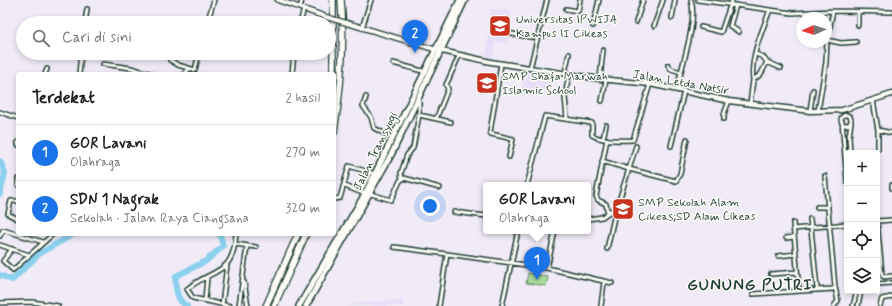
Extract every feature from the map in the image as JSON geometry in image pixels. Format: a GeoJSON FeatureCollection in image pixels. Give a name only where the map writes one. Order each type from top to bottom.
{"type":"FeatureCollection","features":[{"type":"Feature","properties":{"kind":"highway"},"geometry":{"type":"LineString","coordinates":[[333,0],[333,16]]}},
{"type":"Feature","properties":{"kind":"highway"},"geometry":{"type":"LineString","coordinates":[[336,115],[340,82],[341,0]]}},
{"type":"Feature","properties":{"kind":"highway","name":"Jalan Transyogi"},"geometry":{"type":"LineString","coordinates":[[299,306],[390,152],[419,99],[460,0]]}},
{"type":"Feature","properties":{"kind":"highway","name":"Jalan Transyogi"},"geometry":{"type":"LineString","coordinates":[[306,306],[376,174],[390,152],[393,138],[426,72],[465,0]]}},
{"type":"Feature","properties":{"kind":"highway"},"geometry":{"type":"LineString","coordinates":[[333,60],[333,72]]}},
{"type":"Feature","properties":{"kind":"highway"},"geometry":{"type":"LineString","coordinates":[[266,306],[297,236]]}},
{"type":"Feature","properties":{"kind":"highway"},"geometry":{"type":"LineString","coordinates":[[274,306],[305,236]]}},
{"type":"Feature","properties":{"kind":"main road","name":"Jalan Letda Natsir"},"geometry":{"type":"LineString","coordinates":[[278,0],[323,16]]}},
{"type":"Feature","properties":{"kind":"main road","name":"Jalan Letda Natsir"},"geometry":{"type":"LineString","coordinates":[[336,20],[459,56],[606,80],[650,84],[750,104],[818,112],[844,109],[892,94]]}},
{"type":"Feature","properties":{"kind":"street"},"geometry":{"type":"LineString","coordinates":[[209,16],[214,0]]}},
{"type":"Feature","properties":{"kind":"street"},"geometry":{"type":"LineString","coordinates":[[301,16],[302,0]]}},
{"type":"Feature","properties":{"kind":"street"},"geometry":{"type":"LineString","coordinates":[[360,27],[371,0]]}},
{"type":"Feature","properties":{"kind":"street"},"geometry":{"type":"LineString","coordinates":[[530,68],[547,0]]}},
{"type":"Feature","properties":{"kind":"street"},"geometry":{"type":"LineString","coordinates":[[566,10],[578,11],[580,0]]}},
{"type":"Feature","properties":{"kind":"street"},"geometry":{"type":"LineString","coordinates":[[593,26],[599,0]]}},
{"type":"Feature","properties":{"kind":"street"},"geometry":{"type":"LineString","coordinates":[[636,22],[643,0]]}},
{"type":"Feature","properties":{"kind":"street"},"geometry":{"type":"LineString","coordinates":[[654,26],[663,0]]}},
{"type":"Feature","properties":{"kind":"street"},"geometry":{"type":"LineString","coordinates":[[672,18],[675,0]]}},
{"type":"Feature","properties":{"kind":"street"},"geometry":{"type":"LineString","coordinates":[[677,89],[688,49],[692,10],[691,0]]}},
{"type":"Feature","properties":{"kind":"street"},"geometry":{"type":"LineString","coordinates":[[698,0],[731,2],[736,5],[792,13],[833,11],[892,12]]}},
{"type":"Feature","properties":{"kind":"street"},"geometry":{"type":"LineString","coordinates":[[701,27],[721,32],[731,2]]}},
{"type":"Feature","properties":{"kind":"street"},"geometry":{"type":"LineString","coordinates":[[736,5],[730,26],[740,32]]}},
{"type":"Feature","properties":{"kind":"street"},"geometry":{"type":"LineString","coordinates":[[86,16],[88,9]]}},
{"type":"Feature","properties":{"kind":"street"},"geometry":{"type":"LineString","coordinates":[[750,104],[753,68],[770,10]]}},
{"type":"Feature","properties":{"kind":"street"},"geometry":{"type":"LineString","coordinates":[[832,16],[833,11]]}},
{"type":"Feature","properties":{"kind":"street"},"geometry":{"type":"LineString","coordinates":[[858,12],[858,25]]}},
{"type":"Feature","properties":{"kind":"street"},"geometry":{"type":"LineString","coordinates":[[512,34],[538,38]]}},
{"type":"Feature","properties":{"kind":"street"},"geometry":{"type":"LineString","coordinates":[[832,41],[840,43],[856,42]]}},
{"type":"Feature","properties":{"kind":"street"},"geometry":{"type":"LineString","coordinates":[[818,112],[826,62],[827,48]]}},
{"type":"Feature","properties":{"kind":"street"},"geometry":{"type":"LineString","coordinates":[[600,79],[603,50]]}},
{"type":"Feature","properties":{"kind":"street"},"geometry":{"type":"LineString","coordinates":[[567,118],[565,97],[569,54]]}},
{"type":"Feature","properties":{"kind":"street"},"geometry":{"type":"LineString","coordinates":[[756,54],[766,59],[767,62],[781,68]]}},
{"type":"Feature","properties":{"kind":"street"},"geometry":{"type":"LineString","coordinates":[[436,119],[448,89],[446,85],[459,56]]}},
{"type":"Feature","properties":{"kind":"street"},"geometry":{"type":"LineString","coordinates":[[79,72],[80,60]]}},
{"type":"Feature","properties":{"kind":"street"},"geometry":{"type":"LineString","coordinates":[[170,60],[178,65],[194,70],[196,69],[198,60]]}},
{"type":"Feature","properties":{"kind":"street"},"geometry":{"type":"LineString","coordinates":[[292,72],[293,60]]}},
{"type":"Feature","properties":{"kind":"street"},"geometry":{"type":"LineString","coordinates":[[753,80],[761,74],[767,62]]}},
{"type":"Feature","properties":{"kind":"street"},"geometry":{"type":"LineString","coordinates":[[393,63],[426,72]]}},
{"type":"Feature","properties":{"kind":"street"},"geometry":{"type":"LineString","coordinates":[[103,64],[131,68],[145,72]]}},
{"type":"Feature","properties":{"kind":"street"},"geometry":{"type":"LineString","coordinates":[[501,64],[490,132],[491,134],[512,139],[509,157]]}},
{"type":"Feature","properties":{"kind":"street"},"geometry":{"type":"LineString","coordinates":[[668,65],[671,69],[681,72]]}},
{"type":"Feature","properties":{"kind":"street"},"geometry":{"type":"LineString","coordinates":[[602,101],[606,80]]}},
{"type":"Feature","properties":{"kind":"street"},"geometry":{"type":"LineString","coordinates":[[527,182],[545,116],[567,118],[592,123],[593,136],[605,139],[634,140],[650,84]]}},
{"type":"Feature","properties":{"kind":"street"},"geometry":{"type":"LineString","coordinates":[[810,111],[813,90]]}},
{"type":"Feature","properties":{"kind":"street"},"geometry":{"type":"LineString","coordinates":[[671,146],[684,91]]}},
{"type":"Feature","properties":{"kind":"street"},"geometry":{"type":"LineString","coordinates":[[366,97],[363,106],[371,117],[374,128],[393,138]]}},
{"type":"Feature","properties":{"kind":"street"},"geometry":{"type":"LineString","coordinates":[[345,186],[391,200],[402,179],[401,173],[407,154],[413,148],[419,114],[419,99]]}},
{"type":"Feature","properties":{"kind":"street"},"geometry":{"type":"LineString","coordinates":[[873,100],[878,130],[878,149]]}},
{"type":"Feature","properties":{"kind":"street"},"geometry":{"type":"LineString","coordinates":[[724,119],[724,114],[729,101]]}},
{"type":"Feature","properties":{"kind":"street"},"geometry":{"type":"LineString","coordinates":[[844,109],[845,115],[842,121],[844,150]]}},
{"type":"Feature","properties":{"kind":"street"},"geometry":{"type":"LineString","coordinates":[[0,112],[16,117]]}},
{"type":"Feature","properties":{"kind":"street"},"geometry":{"type":"LineString","coordinates":[[419,114],[451,122]]}},
{"type":"Feature","properties":{"kind":"street"},"geometry":{"type":"LineString","coordinates":[[845,115],[851,118],[849,137],[850,150]]}},
{"type":"Feature","properties":{"kind":"street"},"geometry":{"type":"LineString","coordinates":[[842,121],[847,125],[851,122]]}},
{"type":"Feature","properties":{"kind":"street"},"geometry":{"type":"LineString","coordinates":[[606,125],[596,196],[598,200],[606,204],[606,210],[609,212]]}},
{"type":"Feature","properties":{"kind":"street"},"geometry":{"type":"LineString","coordinates":[[878,130],[892,133]]}},
{"type":"Feature","properties":{"kind":"street"},"geometry":{"type":"LineString","coordinates":[[602,161],[676,181],[680,174],[687,139]]}},
{"type":"Feature","properties":{"kind":"street"},"geometry":{"type":"LineString","coordinates":[[607,249],[615,213],[636,146]]}},
{"type":"Feature","properties":{"kind":"street"},"geometry":{"type":"LineString","coordinates":[[336,199],[340,198],[345,186],[349,166],[376,174]]}},
{"type":"Feature","properties":{"kind":"street"},"geometry":{"type":"LineString","coordinates":[[366,193],[370,172]]}},
{"type":"Feature","properties":{"kind":"street"},"geometry":{"type":"LineString","coordinates":[[825,176],[835,287],[838,301],[834,306]]}},
{"type":"Feature","properties":{"kind":"street"},"geometry":{"type":"LineString","coordinates":[[402,179],[440,188]]}},
{"type":"Feature","properties":{"kind":"street"},"geometry":{"type":"LineString","coordinates":[[16,201],[11,201],[8,214],[16,218]]}},
{"type":"Feature","properties":{"kind":"street"},"geometry":{"type":"LineString","coordinates":[[817,207],[828,207]]}},
{"type":"Feature","properties":{"kind":"street"},"geometry":{"type":"LineString","coordinates":[[454,212],[483,216]]}},
{"type":"Feature","properties":{"kind":"street"},"geometry":{"type":"LineString","coordinates":[[591,219],[602,217],[609,212],[615,213]]}},
{"type":"Feature","properties":{"kind":"street"},"geometry":{"type":"LineString","coordinates":[[810,219],[817,288]]}},
{"type":"Feature","properties":{"kind":"street"},"geometry":{"type":"LineString","coordinates":[[880,221],[892,220]]}},
{"type":"Feature","properties":{"kind":"street"},"geometry":{"type":"LineString","coordinates":[[877,222],[882,275],[884,277],[892,276]]}},
{"type":"Feature","properties":{"kind":"street"},"geometry":{"type":"LineString","coordinates":[[793,223],[799,290]]}},
{"type":"Feature","properties":{"kind":"street"},"geometry":{"type":"LineString","coordinates":[[793,229],[844,224]]}},
{"type":"Feature","properties":{"kind":"street"},"geometry":{"type":"LineString","coordinates":[[0,236],[3,230],[16,234]]}},
{"type":"Feature","properties":{"kind":"street"},"geometry":{"type":"LineString","coordinates":[[502,306],[517,234]]}},
{"type":"Feature","properties":{"kind":"street"},"geometry":{"type":"LineString","coordinates":[[547,268],[554,234]]}},
{"type":"Feature","properties":{"kind":"street"},"geometry":{"type":"LineString","coordinates":[[23,236],[43,242]]}},
{"type":"Feature","properties":{"kind":"street"},"geometry":{"type":"LineString","coordinates":[[12,249],[3,260],[12,270],[50,236]]}},
{"type":"Feature","properties":{"kind":"street"},"geometry":{"type":"LineString","coordinates":[[222,305],[228,265],[235,244],[236,236]]}},
{"type":"Feature","properties":{"kind":"street"},"geometry":{"type":"LineString","coordinates":[[786,238],[794,237]]}},
{"type":"Feature","properties":{"kind":"street"},"geometry":{"type":"LineString","coordinates":[[235,244],[256,247]]}},
{"type":"Feature","properties":{"kind":"street"},"geometry":{"type":"LineString","coordinates":[[0,245],[29,255]]}},
{"type":"Feature","properties":{"kind":"street"},"geometry":{"type":"LineString","coordinates":[[239,306],[247,246]]}},
{"type":"Feature","properties":{"kind":"street"},"geometry":{"type":"LineString","coordinates":[[394,247],[547,268],[612,283]]}},
{"type":"Feature","properties":{"kind":"street"},"geometry":{"type":"LineString","coordinates":[[439,306],[447,254]]}},
{"type":"Feature","properties":{"kind":"street"},"geometry":{"type":"LineString","coordinates":[[778,256],[796,254]]}},
{"type":"Feature","properties":{"kind":"street"},"geometry":{"type":"LineString","coordinates":[[228,265],[187,289],[193,298],[230,306]]}},
{"type":"Feature","properties":{"kind":"street"},"geometry":{"type":"LineString","coordinates":[[771,274],[797,272]]}},
{"type":"Feature","properties":{"kind":"street"},"geometry":{"type":"LineString","coordinates":[[205,300],[207,277]]}},
{"type":"Feature","properties":{"kind":"street"},"geometry":{"type":"LineString","coordinates":[[243,278],[248,306]]}},
{"type":"Feature","properties":{"kind":"street"},"geometry":{"type":"LineString","coordinates":[[601,306],[604,282]]}},
{"type":"Feature","properties":{"kind":"street"},"geometry":{"type":"LineString","coordinates":[[880,284],[892,284]]}},
{"type":"Feature","properties":{"kind":"street"},"geometry":{"type":"LineString","coordinates":[[753,294],[817,288],[834,289],[835,287]]}},
{"type":"Feature","properties":{"kind":"street"},"geometry":{"type":"LineString","coordinates":[[853,306],[856,294]]}},
{"type":"Feature","properties":{"kind":"street"},"geometry":{"type":"LineString","coordinates":[[858,306],[860,294]]}},
{"type":"Feature","properties":{"kind":"street"},"geometry":{"type":"LineString","coordinates":[[880,306],[882,299],[892,297]]}},
{"type":"Feature","properties":{"kind":"street"},"geometry":{"type":"LineString","coordinates":[[0,303],[32,302],[58,306]]}},
{"type":"Feature","properties":{"kind":"shaded area","name":"Universitas IPWIJA Kampus II Cikeas"},"geometry":{"type":"Polygon","coordinates":[[[491,9],[512,11],[508,43],[495,42],[493,61],[486,60],[491,9]]]}},
{"type":"Feature","properties":{"kind":"shaded area"},"geometry":{"type":"Polygon","coordinates":[[[524,70],[549,73],[547,90],[538,91],[537,97],[521,96],[524,70]]]}},
{"type":"Feature","properties":{"kind":"shaded area"},"geometry":{"type":"Polygon","coordinates":[[[403,300],[403,306],[347,306],[349,304],[403,300]]]}},
{"type":"Feature","properties":{"kind":"green space"},"geometry":{"type":"Polygon","coordinates":[[[528,273],[548,277],[546,286],[526,283],[528,273]]]}},
{"type":"Feature","properties":{"kind":"waterway"},"geometry":{"type":"LineString","coordinates":[[0,161],[5,173],[0,194]]}},
{"type":"Feature","properties":{"kind":"waterway"},"geometry":{"type":"LineString","coordinates":[[0,275],[12,280],[40,253],[70,236]]}},
{"type":"Feature","properties":{"kind":"waterway"},"geometry":{"type":"LineString","coordinates":[[187,306],[183,304],[178,297],[176,289],[176,276],[206,261],[223,246],[220,236]]}},
{"type":"Feature","properties":{"kind":"place","name":"Universitas IPWIJA Kampus II Cikeas"},"geometry":{"type":"Point","coordinates":[500,26]}},
{"type":"Feature","properties":{"kind":"place","name":"SDN 1 Nagrak"},"geometry":{"type":"Point","coordinates":[415,53]}},
{"type":"Feature","properties":{"kind":"place","name":"SMP Shafa Marwah Islamic School"},"geometry":{"type":"Point","coordinates":[487,83]}},
{"type":"Feature","properties":{"kind":"place","name":"SMP Sekolah Alam Cikeas;SD Alam Cikeas"},"geometry":{"type":"Point","coordinates":[623,209]}},
{"type":"Feature","properties":{"kind":"place","name":"GOR Lavani"},"geometry":{"type":"Point","coordinates":[537,280]}},
{"type":"Feature","properties":{"kind":"district","name":"GUNUNG PUTRI"},"geometry":{"type":"Point","coordinates":[750,284]}}]}
